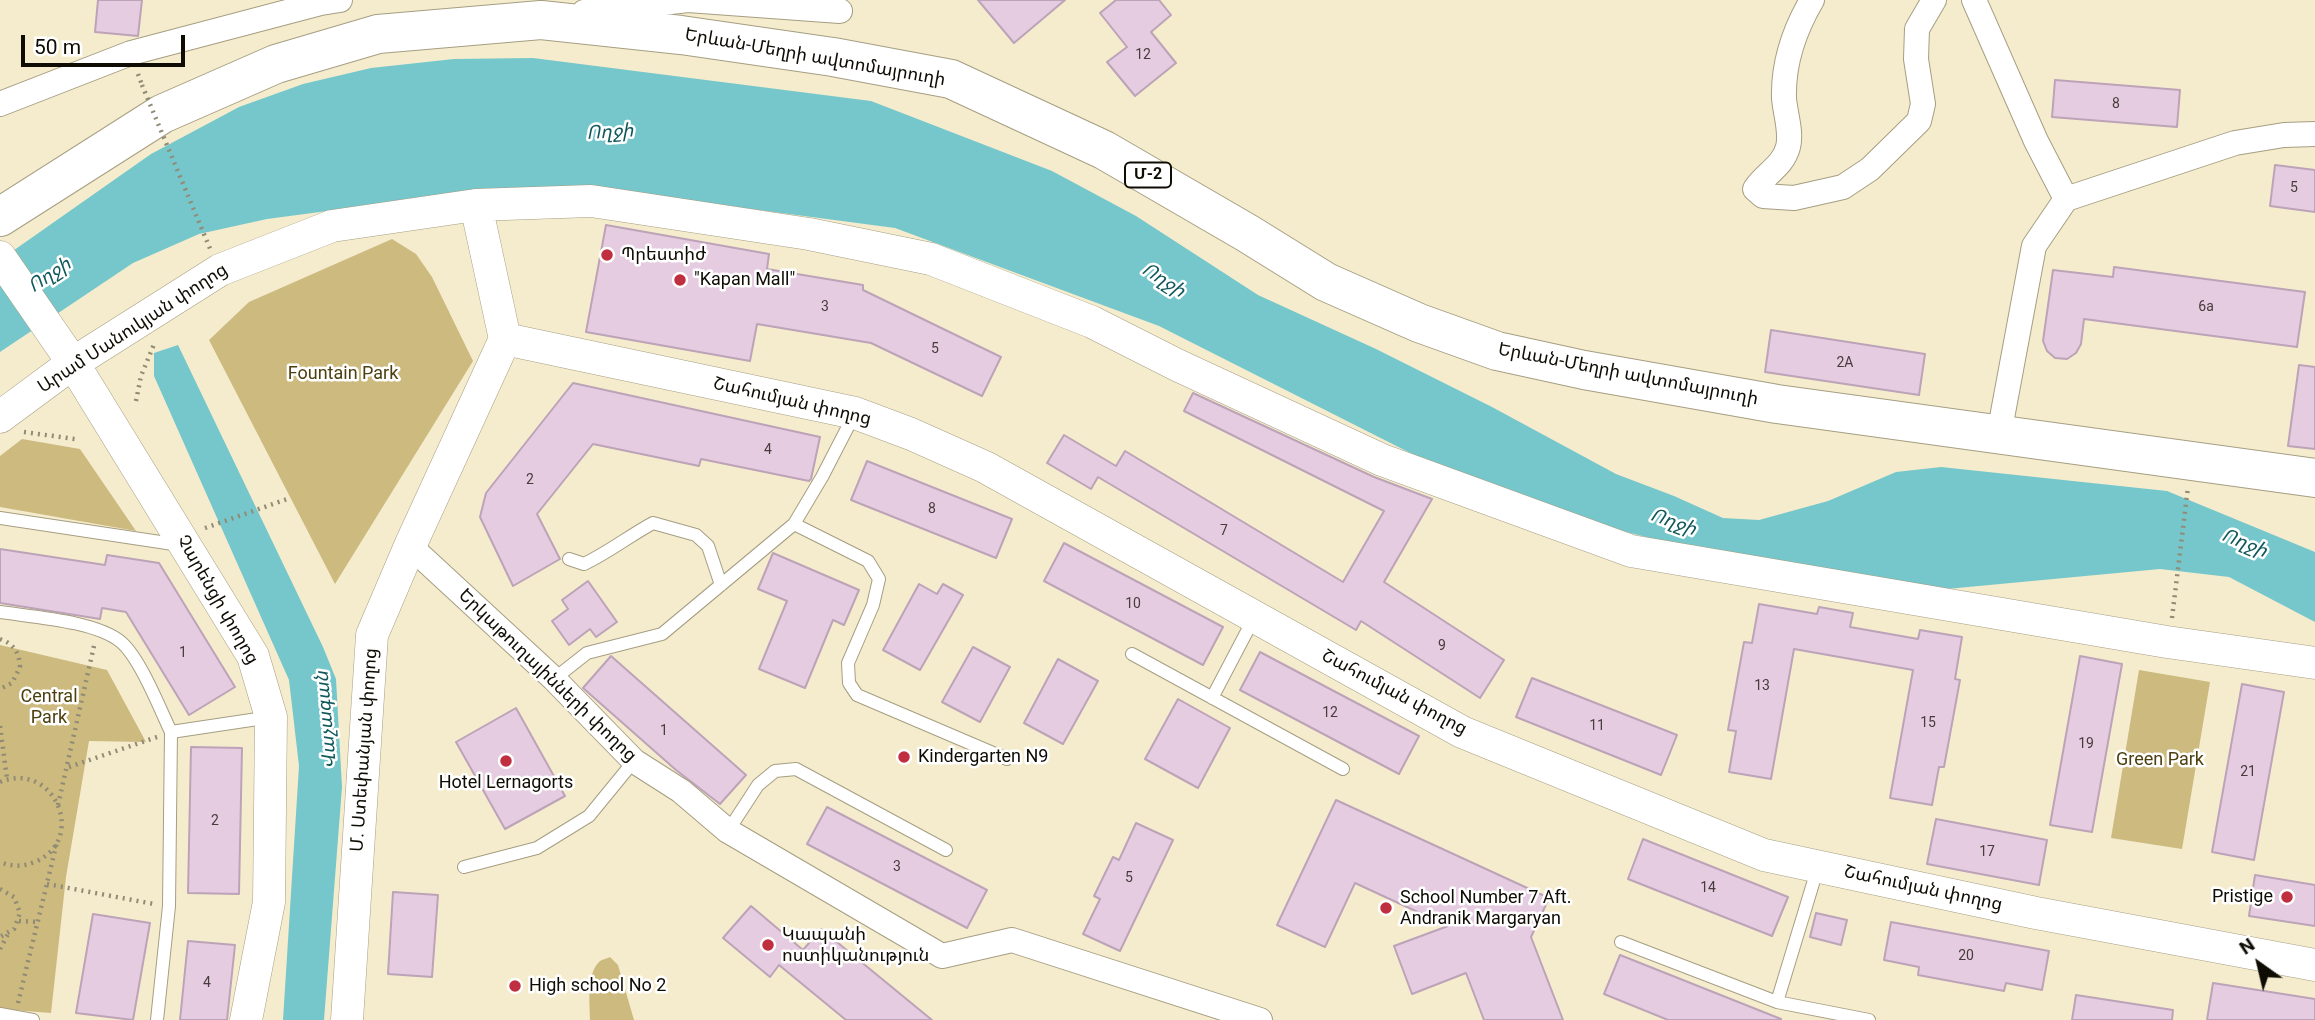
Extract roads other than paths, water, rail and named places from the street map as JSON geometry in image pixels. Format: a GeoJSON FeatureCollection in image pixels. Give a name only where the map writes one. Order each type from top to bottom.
{"type":"FeatureCollection","features":[{"type":"Feature","properties":{"kind":"highway","name":"Երևան-Մեղրի ավտոմայրուղի"},"geometry":{"type":"LineString","coordinates":[[0,217],[162,114],[276,64],[378,34],[541,20],[681,35],[833,57],[951,79],[1104,149],[1326,282],[1419,323],[1497,351],[1584,370],[1777,404],[2315,478]]}},
{"type":"Feature","properties":{"kind":"street"},"geometry":{"type":"LineString","coordinates":[[541,20],[567,14],[688,0],[840,11],[824,0]]}},
{"type":"Feature","properties":{"kind":"street"},"geometry":{"type":"LineString","coordinates":[[1812,0],[1800,21],[1790,53],[1784,97],[1789,145],[1781,163],[1755,188],[1763,196],[1794,198],[1843,187],[1870,169],[1919,121],[1923,104],[1916,59],[1917,29],[1934,0]]}},
{"type":"Feature","properties":{"kind":"street"},"geometry":{"type":"LineString","coordinates":[[1974,0],[2036,141],[2066,199]]}},
{"type":"Feature","properties":{"kind":"street"},"geometry":{"type":"LineString","coordinates":[[0,104],[131,53],[323,1]]}},
{"type":"Feature","properties":{"kind":"street"},"geometry":{"type":"LineString","coordinates":[[1999,434],[2034,246],[2066,199],[2235,144],[2284,135],[2315,134]]}},
{"type":"Feature","properties":{"kind":"street"},"geometry":{"type":"LineString","coordinates":[[505,339],[476,205],[591,201],[809,233],[931,259],[1092,322],[1177,365],[1382,460],[1631,551],[2153,639],[2315,663]]}},
{"type":"Feature","properties":{"kind":"street","name":"Արամ Մանուկյան փողոց"},"geometry":{"type":"LineString","coordinates":[[12,425],[73,363],[202,280],[332,226],[476,205]]}},
{"type":"Feature","properties":{"kind":"street","name":"Չարենցի փողոց"},"geometry":{"type":"LineString","coordinates":[[0,257],[73,363],[253,656],[271,717],[269,902],[246,1020]]}},
{"type":"Feature","properties":{"kind":"street","name":"Շահումյան փողոց"},"geometry":{"type":"LineString","coordinates":[[505,339],[855,413],[911,434],[985,467],[1462,732],[1764,855],[2036,913],[2315,965]]}},
{"type":"Feature","properties":{"kind":"street","name":"Մ. Ստեփանյան փողոց"},"geometry":{"type":"LineString","coordinates":[[347,1020],[372,635],[505,339]]}},
{"type":"Feature","properties":{"kind":"street","name":"Երկաթուղայինների փողոց"},"geometry":{"type":"LineString","coordinates":[[410,546],[554,679],[634,761],[681,791],[728,831],[942,956],[1012,940],[1260,1020]]}},
{"type":"Feature","properties":{"kind":"lane"},"geometry":{"type":"LineString","coordinates":[[554,679],[587,653],[662,634],[794,524],[855,413]]}},
{"type":"Feature","properties":{"kind":"lane"},"geometry":{"type":"LineString","coordinates":[[0,518],[184,541]]}},
{"type":"Feature","properties":{"kind":"lane"},"geometry":{"type":"LineString","coordinates":[[569,559],[584,564],[611,551],[631,535],[653,523],[696,535],[708,546],[721,585]]}},
{"type":"Feature","properties":{"kind":"lane"},"geometry":{"type":"LineString","coordinates":[[794,524],[868,561],[879,579],[873,605],[848,663],[849,683],[857,695],[1007,759]]}},
{"type":"Feature","properties":{"kind":"lane"},"geometry":{"type":"LineString","coordinates":[[0,612],[108,632],[123,643],[148,683],[171,732],[169,906],[157,1020]]}},
{"type":"Feature","properties":{"kind":"lane"},"geometry":{"type":"LineString","coordinates":[[1212,698],[1255,617]]}},
{"type":"Feature","properties":{"kind":"lane"},"geometry":{"type":"LineString","coordinates":[[1132,654],[1343,769]]}},
{"type":"Feature","properties":{"kind":"lane"},"geometry":{"type":"LineString","coordinates":[[171,732],[271,717]]}},
{"type":"Feature","properties":{"kind":"lane"},"geometry":{"type":"LineString","coordinates":[[464,867],[537,848],[589,816],[634,761]]}},
{"type":"Feature","properties":{"kind":"lane"},"geometry":{"type":"LineString","coordinates":[[728,831],[758,785],[775,771],[796,769],[946,850]]}},
{"type":"Feature","properties":{"kind":"lane"},"geometry":{"type":"LineString","coordinates":[[1777,1002],[1818,866]]}},
{"type":"Feature","properties":{"kind":"lane"},"geometry":{"type":"LineString","coordinates":[[1621,942],[1777,1002],[1869,1020]]}},
{"type":"Feature","properties":{"kind":"lane"},"geometry":{"type":"LineString","coordinates":[[0,1014],[33,1020]]}},
{"type":"Feature","properties":{"kind":"water","name":"Ողջի"},"geometry":{"type":"Polygon","coordinates":[[[533,58],[871,101],[1052,171],[1136,216],[1258,295],[1376,349],[1492,407],[1616,474],[1723,518],[1759,520],[1828,501],[1896,472],[1941,467],[2167,491],[2315,552],[2315,622],[2229,577],[2160,569],[1936,590],[1697,550],[1599,525],[1434,465],[1159,326],[895,228],[607,190],[448,195],[267,219],[199,234],[133,263],[0,352],[0,260],[151,154],[239,107],[303,84],[371,68],[454,59],[533,58]]]}},
{"type":"Feature","properties":{"kind":"water","name":"Վաչագան"},"geometry":{"type":"Polygon","coordinates":[[[178,345],[336,679],[342,787],[324,1020],[283,1020],[299,766],[289,680],[154,376],[154,353],[178,345]]]}},
{"type":"Feature","properties":{"kind":"place","name":"Պրեստիժ"},"geometry":{"type":"Point","coordinates":[607,255]}},
{"type":"Feature","properties":{"kind":"place","name":"\"Kapan Mall\""},"geometry":{"type":"Point","coordinates":[680,280]}},
{"type":"Feature","properties":{"kind":"place","name":"Kindergarten N9"},"geometry":{"type":"Point","coordinates":[904,757]}},
{"type":"Feature","properties":{"kind":"place","name":"Hotel Lernagorts"},"geometry":{"type":"Point","coordinates":[506,761]}},
{"type":"Feature","properties":{"kind":"place","name":"Pristige"},"geometry":{"type":"Point","coordinates":[2287,897]}},
{"type":"Feature","properties":{"kind":"place","name":"School Number 7 Aft. Andranik Margaryan"},"geometry":{"type":"Point","coordinates":[1386,908]}},
{"type":"Feature","properties":{"kind":"place","name":"Կապանի ոստիկանություն"},"geometry":{"type":"Point","coordinates":[768,945]}},
{"type":"Feature","properties":{"kind":"place","name":"High school No 2"},"geometry":{"type":"Point","coordinates":[515,986]}},
{"type":"Feature","properties":{"kind":"park label","name":"Fountain Park"},"geometry":{"type":"Point","coordinates":[343,374]}},
{"type":"Feature","properties":{"kind":"park label","name":"Central Park"},"geometry":{"type":"Point","coordinates":[49,707]}},
{"type":"Feature","properties":{"kind":"park label","name":"Green Park"},"geometry":{"type":"Point","coordinates":[2160,760]}}]}
